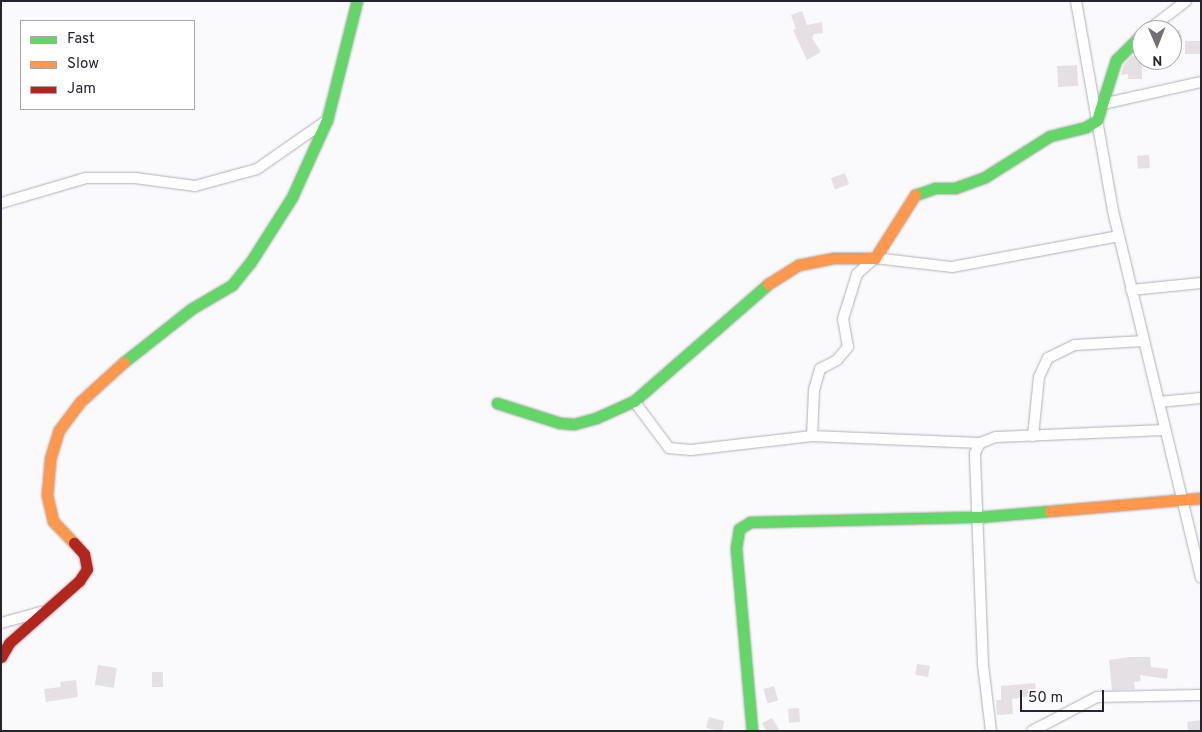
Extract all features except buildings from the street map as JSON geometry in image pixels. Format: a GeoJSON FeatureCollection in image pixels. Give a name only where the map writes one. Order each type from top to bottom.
{"type":"FeatureCollection","features":[{"type":"Feature","properties":{"kind":"street"},"geometry":{"type":"LineString","coordinates":[[1,657],[8,643],[78,581],[87,569],[84,554],[53,521],[48,495],[50,459],[59,430],[80,402],[137,350],[191,309],[232,285],[250,263],[292,197],[327,120],[357,1]]}},
{"type":"Feature","properties":{"kind":"street"},"geometry":{"type":"LineString","coordinates":[[1076,1],[1099,105]]}},
{"type":"Feature","properties":{"kind":"street"},"geometry":{"type":"LineString","coordinates":[[1161,20],[1186,1]]}},
{"type":"Feature","properties":{"kind":"street"},"geometry":{"type":"LineString","coordinates":[[1132,44],[1116,60],[1099,105],[1097,120],[1131,290],[1201,578]]}},
{"type":"Feature","properties":{"kind":"street"},"geometry":{"type":"LineString","coordinates":[[1099,105],[1201,82]]}},
{"type":"Feature","properties":{"kind":"street"},"geometry":{"type":"LineString","coordinates":[[1,203],[86,178],[135,178],[195,186],[256,169],[327,120]]}},
{"type":"Feature","properties":{"kind":"street"},"geometry":{"type":"LineString","coordinates":[[812,436],[814,390],[820,369],[837,360],[848,347],[843,319],[857,274],[875,258],[917,194],[935,188],[955,188],[985,178],[1050,136],[1086,127],[1097,120]]}},
{"type":"Feature","properties":{"kind":"street"},"geometry":{"type":"LineString","coordinates":[[497,403],[560,423],[574,424],[596,418],[634,401],[766,285],[798,265],[834,258],[875,258],[952,267],[1119,236]]}},
{"type":"Feature","properties":{"kind":"street"},"geometry":{"type":"LineString","coordinates":[[1131,290],[1201,282]]}},
{"type":"Feature","properties":{"kind":"street"},"geometry":{"type":"LineString","coordinates":[[1033,436],[1039,377],[1048,358],[1075,345],[1144,341]]}},
{"type":"Feature","properties":{"kind":"street"},"geometry":{"type":"LineString","coordinates":[[1159,402],[1201,398]]}},
{"type":"Feature","properties":{"kind":"street"},"geometry":{"type":"LineString","coordinates":[[634,401],[669,448],[691,450],[812,436],[980,443],[996,437],[1165,430]]}},
{"type":"Feature","properties":{"kind":"street"},"geometry":{"type":"LineString","coordinates":[[980,443],[975,453],[983,665],[990,731]]}},
{"type":"Feature","properties":{"kind":"street"},"geometry":{"type":"LineString","coordinates":[[752,731],[736,548],[739,529],[758,519],[978,517],[1201,498]]}},
{"type":"Feature","properties":{"kind":"street"},"geometry":{"type":"LineString","coordinates":[[1,623],[42,612]]}},
{"type":"Feature","properties":{"kind":"street"},"geometry":{"type":"LineString","coordinates":[[1032,731],[1097,697],[1201,695]]}},
{"type":"Feature","properties":{"kind":"traffic: fast"},"geometry":{"type":"LineString","coordinates":[[124,362],[191,309],[232,285],[250,263],[292,197],[327,120],[357,1]]}},
{"type":"Feature","properties":{"kind":"traffic: fast"},"geometry":{"type":"LineString","coordinates":[[915,195],[935,188],[955,188],[985,177],[1050,136],[1086,127],[1097,120],[1116,60],[1132,44]]}},
{"type":"Feature","properties":{"kind":"traffic: fast"},"geometry":{"type":"LineString","coordinates":[[497,403],[560,423],[574,424],[596,418],[634,401],[768,284]]}},
{"type":"Feature","properties":{"kind":"traffic: fast"},"geometry":{"type":"LineString","coordinates":[[752,731],[736,548],[739,529],[750,522],[978,517],[1050,511]]}},
{"type":"Feature","properties":{"kind":"traffic: slow"},"geometry":{"type":"LineString","coordinates":[[768,284],[798,265],[834,258],[875,258],[915,195]]}},
{"type":"Feature","properties":{"kind":"traffic: slow"},"geometry":{"type":"LineString","coordinates":[[74,543],[53,521],[47,495],[50,459],[59,430],[80,402],[124,362]]}},
{"type":"Feature","properties":{"kind":"traffic: slow"},"geometry":{"type":"LineString","coordinates":[[1050,511],[1201,498]]}},
{"type":"Feature","properties":{"kind":"traffic: jam"},"geometry":{"type":"LineString","coordinates":[[1,657],[9,643],[79,581],[87,569],[84,554],[74,543]]}}]}
